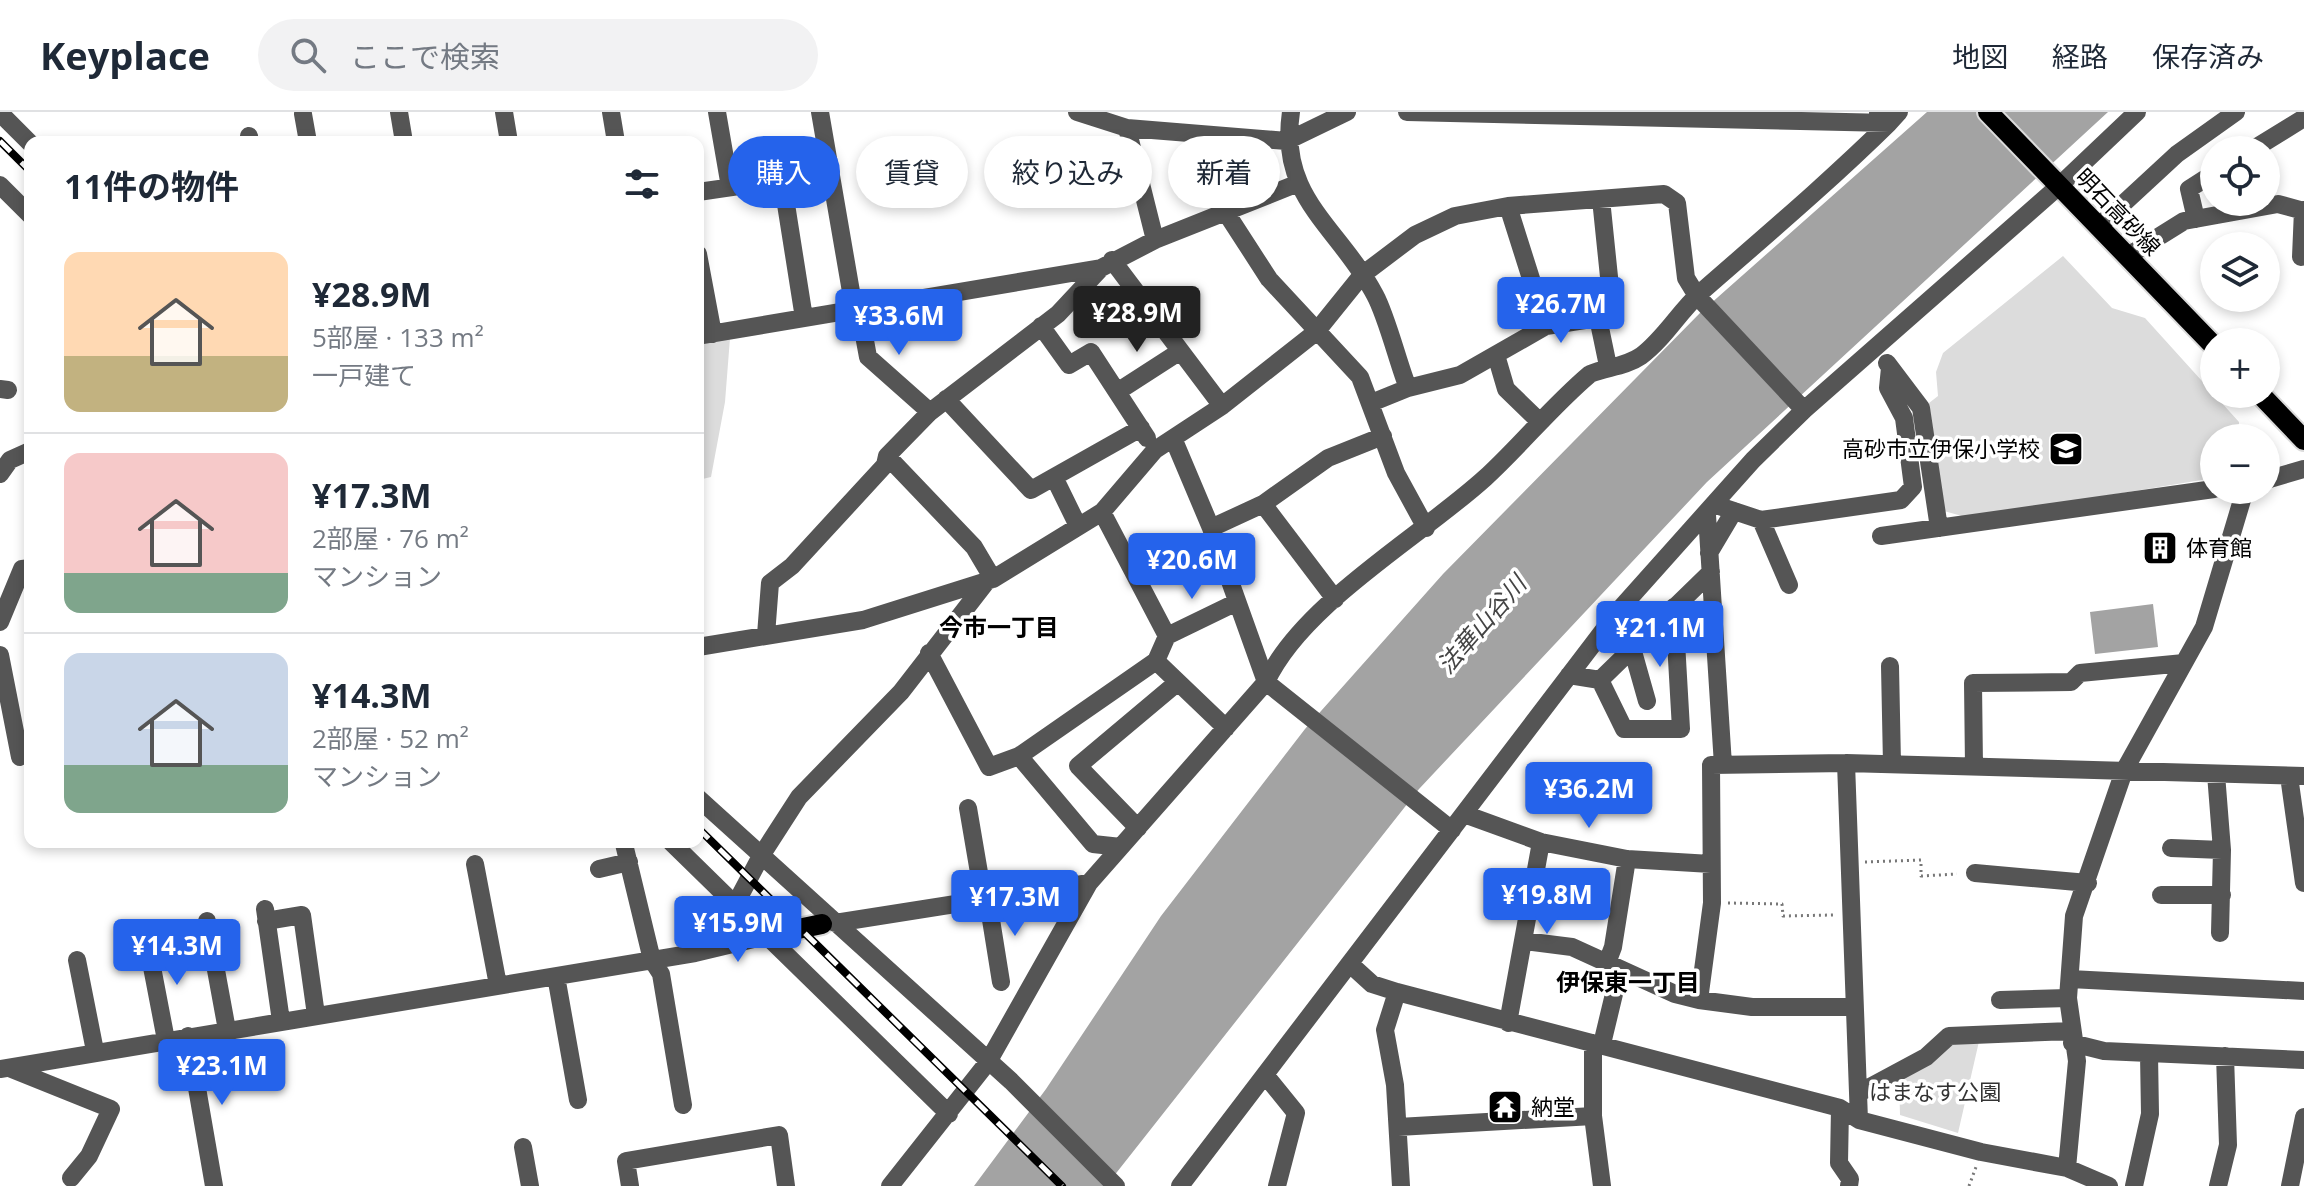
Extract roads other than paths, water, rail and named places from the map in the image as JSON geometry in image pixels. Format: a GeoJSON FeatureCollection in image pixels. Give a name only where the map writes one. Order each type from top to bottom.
{"type":"FeatureCollection","features":[{"type":"Feature","properties":{"kind":"main road","name":"明石高砂線"},"geometry":{"type":"LineString","coordinates":[[1988,112],[2200,331]]}},
{"type":"Feature","properties":{"kind":"main road"},"geometry":{"type":"LineString","coordinates":[[2273,408],[2304,440]]}},
{"type":"Feature","properties":{"kind":"main road"},"geometry":{"type":"LineString","coordinates":[[770,935],[831,924]]}},
{"type":"Feature","properties":{"kind":"street"},"geometry":{"type":"LineString","coordinates":[[399,112],[403,136]]}},
{"type":"Feature","properties":{"kind":"street"},"geometry":{"type":"LineString","coordinates":[[504,112],[508,136]]}},
{"type":"Feature","properties":{"kind":"street"},"geometry":{"type":"LineString","coordinates":[[611,112],[615,136]]}},
{"type":"Feature","properties":{"kind":"street"},"geometry":{"type":"LineString","coordinates":[[717,112],[728,175]]}},
{"type":"Feature","properties":{"kind":"street"},"geometry":{"type":"LineString","coordinates":[[820,112],[824,136]]}},
{"type":"Feature","properties":{"kind":"street"},"geometry":{"type":"LineString","coordinates":[[1077,112],[1100,116],[1127,128],[1287,141],[1347,112]]}},
{"type":"Feature","properties":{"kind":"street"},"geometry":{"type":"LineString","coordinates":[[1291,112],[1287,141],[1296,184],[1377,297],[1408,388]]}},
{"type":"Feature","properties":{"kind":"street"},"geometry":{"type":"LineString","coordinates":[[1407,112],[1888,116]]}},
{"type":"Feature","properties":{"kind":"street"},"geometry":{"type":"LineString","coordinates":[[1180,1186],[1619,610],[1719,510],[1753,460],[1804,410],[1875,348],[2053,180],[2137,112]]}},
{"type":"Feature","properties":{"kind":"street"},"geometry":{"type":"LineString","coordinates":[[2098,227],[2177,154],[2236,112]]}},
{"type":"Feature","properties":{"kind":"street"},"geometry":{"type":"LineString","coordinates":[[0,113],[24,137]]}},
{"type":"Feature","properties":{"kind":"street"},"geometry":{"type":"LineString","coordinates":[[303,114],[307,136]]}},
{"type":"Feature","properties":{"kind":"street"},"geometry":{"type":"LineString","coordinates":[[890,1186],[988,1062],[1089,883],[1266,682],[1276,659],[1335,599],[1486,477],[1539,421],[1590,374],[1608,366],[1618,367],[1641,356],[1697,296],[1794,212],[1888,116]]}},
{"type":"Feature","properties":{"kind":"street"},"geometry":{"type":"LineString","coordinates":[[2275,136],[2304,118]]}},
{"type":"Feature","properties":{"kind":"street"},"geometry":{"type":"LineString","coordinates":[[1127,128],[1155,240]]}},
{"type":"Feature","properties":{"kind":"street"},"geometry":{"type":"LineString","coordinates":[[2196,219],[2189,189],[2200,182]]}},
{"type":"Feature","properties":{"kind":"street"},"geometry":{"type":"LineString","coordinates":[[704,315],[706,335],[1106,264],[1155,240],[1296,184]]}},
{"type":"Feature","properties":{"kind":"street"},"geometry":{"type":"LineString","coordinates":[[0,185],[24,209]]}},
{"type":"Feature","properties":{"kind":"street"},"geometry":{"type":"LineString","coordinates":[[704,191],[728,187]]}},
{"type":"Feature","properties":{"kind":"street"},"geometry":{"type":"LineString","coordinates":[[704,646],[863,620],[990,580],[1102,512],[1155,450],[1222,406],[1316,332],[1362,275],[1415,235],[1455,216],[1508,206],[1664,194],[1677,203],[1686,278],[1697,296],[1804,410]]}},
{"type":"Feature","properties":{"kind":"street"},"geometry":{"type":"LineString","coordinates":[[1371,403],[1408,388],[1460,375],[1546,326],[1598,318],[1612,306],[1601,199]]}},
{"type":"Feature","properties":{"kind":"street"},"geometry":{"type":"LineString","coordinates":[[2128,256],[2184,221],[2278,204],[2303,210],[2301,257]]}},
{"type":"Feature","properties":{"kind":"street"},"geometry":{"type":"LineString","coordinates":[[1508,206],[1546,326]]}},
{"type":"Feature","properties":{"kind":"street"},"geometry":{"type":"LineString","coordinates":[[787,208],[804,318]]}},
{"type":"Feature","properties":{"kind":"street"},"geometry":{"type":"LineString","coordinates":[[837,208],[868,357],[930,412]]}},
{"type":"Feature","properties":{"kind":"street"},"geometry":{"type":"LineString","coordinates":[[1225,211],[1269,279],[1360,377],[1396,473],[1426,528]]}},
{"type":"Feature","properties":{"kind":"street"},"geometry":{"type":"LineString","coordinates":[[766,635],[770,583],[792,566],[885,465],[887,456],[930,412],[1058,314],[1106,264]]}},
{"type":"Feature","properties":{"kind":"street"},"geometry":{"type":"LineString","coordinates":[[1106,264],[1222,406]]}},
{"type":"Feature","properties":{"kind":"street"},"geometry":{"type":"LineString","coordinates":[[1598,318],[1608,366]]}},
{"type":"Feature","properties":{"kind":"street"},"geometry":{"type":"LineString","coordinates":[[1041,326],[1069,365],[1091,352],[1155,450]]}},
{"type":"Feature","properties":{"kind":"street"},"geometry":{"type":"LineString","coordinates":[[1875,348],[1921,408],[1939,528]]}},
{"type":"Feature","properties":{"kind":"street"},"geometry":{"type":"LineString","coordinates":[[1117,392],[1179,352]]}},
{"type":"Feature","properties":{"kind":"street"},"geometry":{"type":"LineString","coordinates":[[1496,355],[1506,389],[1539,421]]}},
{"type":"Feature","properties":{"kind":"street"},"geometry":{"type":"LineString","coordinates":[[1719,510],[1761,520],[1901,500],[1913,487],[1904,418],[1888,388],[1890,368]]}},
{"type":"Feature","properties":{"kind":"street"},"geometry":{"type":"LineString","coordinates":[[946,399],[1031,490],[1141,428]]}},
{"type":"Feature","properties":{"kind":"street"},"geometry":{"type":"LineString","coordinates":[[1211,528],[1263,504],[1328,458],[1383,436]]}},
{"type":"Feature","properties":{"kind":"street"},"geometry":{"type":"LineString","coordinates":[[1173,438],[1211,528],[1235,603],[1266,682],[1452,830]]}},
{"type":"Feature","properties":{"kind":"street"},"geometry":{"type":"LineString","coordinates":[[0,474],[10,460],[24,454]]}},
{"type":"Feature","properties":{"kind":"street"},"geometry":{"type":"LineString","coordinates":[[887,456],[974,547],[990,580]]}},
{"type":"Feature","properties":{"kind":"street"},"geometry":{"type":"LineString","coordinates":[[2280,476],[2304,469]]}},
{"type":"Feature","properties":{"kind":"street"},"geometry":{"type":"LineString","coordinates":[[1054,477],[1078,526]]}},
{"type":"Feature","properties":{"kind":"street"},"geometry":{"type":"LineString","coordinates":[[1881,536],[2200,491]]}},
{"type":"Feature","properties":{"kind":"street"},"geometry":{"type":"LineString","coordinates":[[1263,504],[1335,599]]}},
{"type":"Feature","properties":{"kind":"street"},"geometry":{"type":"LineString","coordinates":[[2067,1168],[2077,1061],[2071,1037],[2068,998],[2074,916],[2088,883],[2124,771],[2204,627],[2241,504]]}},
{"type":"Feature","properties":{"kind":"street"},"geometry":{"type":"LineString","coordinates":[[1719,510],[1709,553],[1723,765]]}},
{"type":"Feature","properties":{"kind":"street"},"geometry":{"type":"LineString","coordinates":[[1709,553],[1719,510]]}},
{"type":"Feature","properties":{"kind":"street"},"geometry":{"type":"LineString","coordinates":[[1102,512],[1167,636]]}},
{"type":"Feature","properties":{"kind":"street"},"geometry":{"type":"LineString","coordinates":[[1761,520],[1789,585]]}},
{"type":"Feature","properties":{"kind":"street"},"geometry":{"type":"LineString","coordinates":[[0,622],[24,569]]}},
{"type":"Feature","properties":{"kind":"street"},"geometry":{"type":"LineString","coordinates":[[1600,680],[1711,572]]}},
{"type":"Feature","properties":{"kind":"street"},"geometry":{"type":"LineString","coordinates":[[735,905],[761,856],[799,797],[901,692],[990,580]]}},
{"type":"Feature","properties":{"kind":"street"},"geometry":{"type":"LineString","coordinates":[[929,653],[989,767],[1019,756],[1156,661],[1167,636],[1235,603]]}},
{"type":"Feature","properties":{"kind":"street"},"geometry":{"type":"LineString","coordinates":[[1600,680],[1624,729],[1681,729],[1674,607]]}},
{"type":"Feature","properties":{"kind":"street"},"geometry":{"type":"LineString","coordinates":[[1632,648],[1647,701]]}},
{"type":"Feature","properties":{"kind":"street"},"geometry":{"type":"LineString","coordinates":[[0,655],[24,753]]}},
{"type":"Feature","properties":{"kind":"street"},"geometry":{"type":"LineString","coordinates":[[1156,661],[1226,728]]}},
{"type":"Feature","properties":{"kind":"street"},"geometry":{"type":"LineString","coordinates":[[1974,766],[1973,683],[2071,682],[2080,673],[2184,663]]}},
{"type":"Feature","properties":{"kind":"street"},"geometry":{"type":"LineString","coordinates":[[1890,666],[1892,764]]}},
{"type":"Feature","properties":{"kind":"street"},"geometry":{"type":"LineString","coordinates":[[1569,675],[1600,680]]}},
{"type":"Feature","properties":{"kind":"street"},"geometry":{"type":"LineString","coordinates":[[1138,828],[1078,766],[1178,682]]}},
{"type":"Feature","properties":{"kind":"street"},"geometry":{"type":"LineString","coordinates":[[1019,756],[1093,844],[1121,847]]}},
{"type":"Feature","properties":{"kind":"street"},"geometry":{"type":"LineString","coordinates":[[0,762],[24,757]]}},
{"type":"Feature","properties":{"kind":"street"},"geometry":{"type":"LineString","coordinates":[[1846,763],[1859,1120]]}},
{"type":"Feature","properties":{"kind":"street"},"geometry":{"type":"LineString","coordinates":[[1699,1000],[1712,903],[1711,765],[1846,763],[2296,776],[2304,883]]}},
{"type":"Feature","properties":{"kind":"street"},"geometry":{"type":"LineString","coordinates":[[2216,774],[2222,850],[2220,933]]}},
{"type":"Feature","properties":{"kind":"street"},"geometry":{"type":"LineString","coordinates":[[704,804],[831,924],[1011,1081],[1116,1186]]}},
{"type":"Feature","properties":{"kind":"street"},"geometry":{"type":"LineString","coordinates":[[968,808],[1001,982]]}},
{"type":"Feature","properties":{"kind":"street"},"geometry":{"type":"LineString","coordinates":[[1464,814],[1541,842],[1627,859],[1711,864]]}},
{"type":"Feature","properties":{"kind":"street"},"geometry":{"type":"LineString","coordinates":[[1508,1023],[1541,842]]}},
{"type":"Feature","properties":{"kind":"street"},"geometry":{"type":"LineString","coordinates":[[677,848],[770,935],[949,1114]]}},
{"type":"Feature","properties":{"kind":"street"},"geometry":{"type":"LineString","coordinates":[[2171,848],[2222,850]]}},
{"type":"Feature","properties":{"kind":"street"},"geometry":{"type":"LineString","coordinates":[[599,869],[627,853],[652,960],[661,974],[683,1105]]}},
{"type":"Feature","properties":{"kind":"street"},"geometry":{"type":"LineString","coordinates":[[1602,1186],[1593,1116],[1597,1044],[1614,966],[1613,947],[1627,859]]}},
{"type":"Feature","properties":{"kind":"street"},"geometry":{"type":"LineString","coordinates":[[475,864],[498,985]]}},
{"type":"Feature","properties":{"kind":"street"},"geometry":{"type":"LineString","coordinates":[[1975,873],[2088,883]]}},
{"type":"Feature","properties":{"kind":"street"},"geometry":{"type":"LineString","coordinates":[[831,924],[1089,883]]}},
{"type":"Feature","properties":{"kind":"street"},"geometry":{"type":"LineString","coordinates":[[2161,895],[2222,895]]}},
{"type":"Feature","properties":{"kind":"street"},"geometry":{"type":"LineString","coordinates":[[281,1021],[265,915],[302,915],[316,1015]]}},
{"type":"Feature","properties":{"kind":"street"},"geometry":{"type":"LineString","coordinates":[[207,921],[204,952],[227,1030]]}},
{"type":"Feature","properties":{"kind":"street"},"geometry":{"type":"LineString","coordinates":[[4,1069],[95,1051],[652,960],[770,935]]}},
{"type":"Feature","properties":{"kind":"street"},"geometry":{"type":"LineString","coordinates":[[147,941],[166,1040]]}},
{"type":"Feature","properties":{"kind":"street"},"geometry":{"type":"LineString","coordinates":[[1524,941],[1572,947],[1675,994],[1699,1000],[1752,1007],[1854,1007]]}},
{"type":"Feature","properties":{"kind":"street"},"geometry":{"type":"LineString","coordinates":[[77,960],[95,1051]]}},
{"type":"Feature","properties":{"kind":"street"},"geometry":{"type":"LineString","coordinates":[[1350,964],[1372,984],[1397,992],[1840,1108],[1859,1120],[1981,1152],[2067,1168],[2109,1186]]}},
{"type":"Feature","properties":{"kind":"street"},"geometry":{"type":"LineString","coordinates":[[556,976],[578,1100]]}},
{"type":"Feature","properties":{"kind":"street"},"geometry":{"type":"LineString","coordinates":[[2070,979],[2304,991]]}},
{"type":"Feature","properties":{"kind":"street"},"geometry":{"type":"LineString","coordinates":[[1397,992],[1385,1030],[1395,1085],[1401,1186]]}},
{"type":"Feature","properties":{"kind":"street"},"geometry":{"type":"LineString","coordinates":[[2000,1000],[2068,998]]}},
{"type":"Feature","properties":{"kind":"street"},"geometry":{"type":"LineString","coordinates":[[188,1036],[214,1186]]}},
{"type":"Feature","properties":{"kind":"street"},"geometry":{"type":"LineString","coordinates":[[1859,1093],[1926,1057],[1949,1036],[2071,1037],[2104,1051],[2304,1060]]}},
{"type":"Feature","properties":{"kind":"street"},"geometry":{"type":"LineString","coordinates":[[2134,1186],[2150,1114],[2149,1054]]}},
{"type":"Feature","properties":{"kind":"street"},"geometry":{"type":"LineString","coordinates":[[2218,1186],[2228,1145],[2225,1056]]}},
{"type":"Feature","properties":{"kind":"street"},"geometry":{"type":"LineString","coordinates":[[656,1067],[676,1063]]}},
{"type":"Feature","properties":{"kind":"street"},"geometry":{"type":"LineString","coordinates":[[4,1069],[111,1109],[89,1156],[71,1178]]}},
{"type":"Feature","properties":{"kind":"street"},"geometry":{"type":"LineString","coordinates":[[1266,1076],[1296,1113],[1277,1186]]}},
{"type":"Feature","properties":{"kind":"street"},"geometry":{"type":"LineString","coordinates":[[1840,1108],[1839,1163],[1850,1179],[1849,1186]]}},
{"type":"Feature","properties":{"kind":"street"},"geometry":{"type":"LineString","coordinates":[[1398,1127],[1593,1116]]}},
{"type":"Feature","properties":{"kind":"street"},"geometry":{"type":"LineString","coordinates":[[2290,1186],[2304,1117]]}},
{"type":"Feature","properties":{"kind":"street"},"geometry":{"type":"LineString","coordinates":[[630,1186],[626,1161],[779,1135],[786,1186]]}},
{"type":"Feature","properties":{"kind":"street"},"geometry":{"type":"LineString","coordinates":[[523,1147],[530,1186]]}},
{"type":"Feature","properties":{"kind":"water","name":"法華山谷川"},"geometry":{"type":"Polygon","coordinates":[[[1927,112],[2108,112],[1707,482],[1419,789],[1106,1186],[974,1186],[1046,1089],[1161,916],[1305,729],[1443,574],[1700,313],[1927,112]]]}},
{"type":"Feature","properties":{"kind":"water"},"geometry":{"type":"Polygon","coordinates":[[[2153,604],[2158,647],[2095,654],[2090,612],[2153,604]]]}},
{"type":"Feature","properties":{"kind":"railway"},"geometry":{"type":"LineString","coordinates":[[0,141],[24,165]]}},
{"type":"Feature","properties":{"kind":"railway"},"geometry":{"type":"LineString","coordinates":[[704,834],[1062,1186]]}},
{"type":"Feature","properties":{"kind":"place","name":"高砂市立伊保小学校"},"geometry":{"type":"Point","coordinates":[2066,449]}},
{"type":"Feature","properties":{"kind":"place","name":"体育館"},"geometry":{"type":"Point","coordinates":[2160,548]}},
{"type":"Feature","properties":{"kind":"place","name":"納堂"},"geometry":{"type":"Point","coordinates":[1505,1107]}},
{"type":"Feature","properties":{"kind":"district","name":"今市一丁目"},"geometry":{"type":"Point","coordinates":[999,628]}},
{"type":"Feature","properties":{"kind":"district","name":"伊保東一丁目"},"geometry":{"type":"Point","coordinates":[1628,983]}},
{"type":"Feature","properties":{"kind":"park label","name":"はまなす公園"},"geometry":{"type":"Point","coordinates":[1935,1092]}}]}
